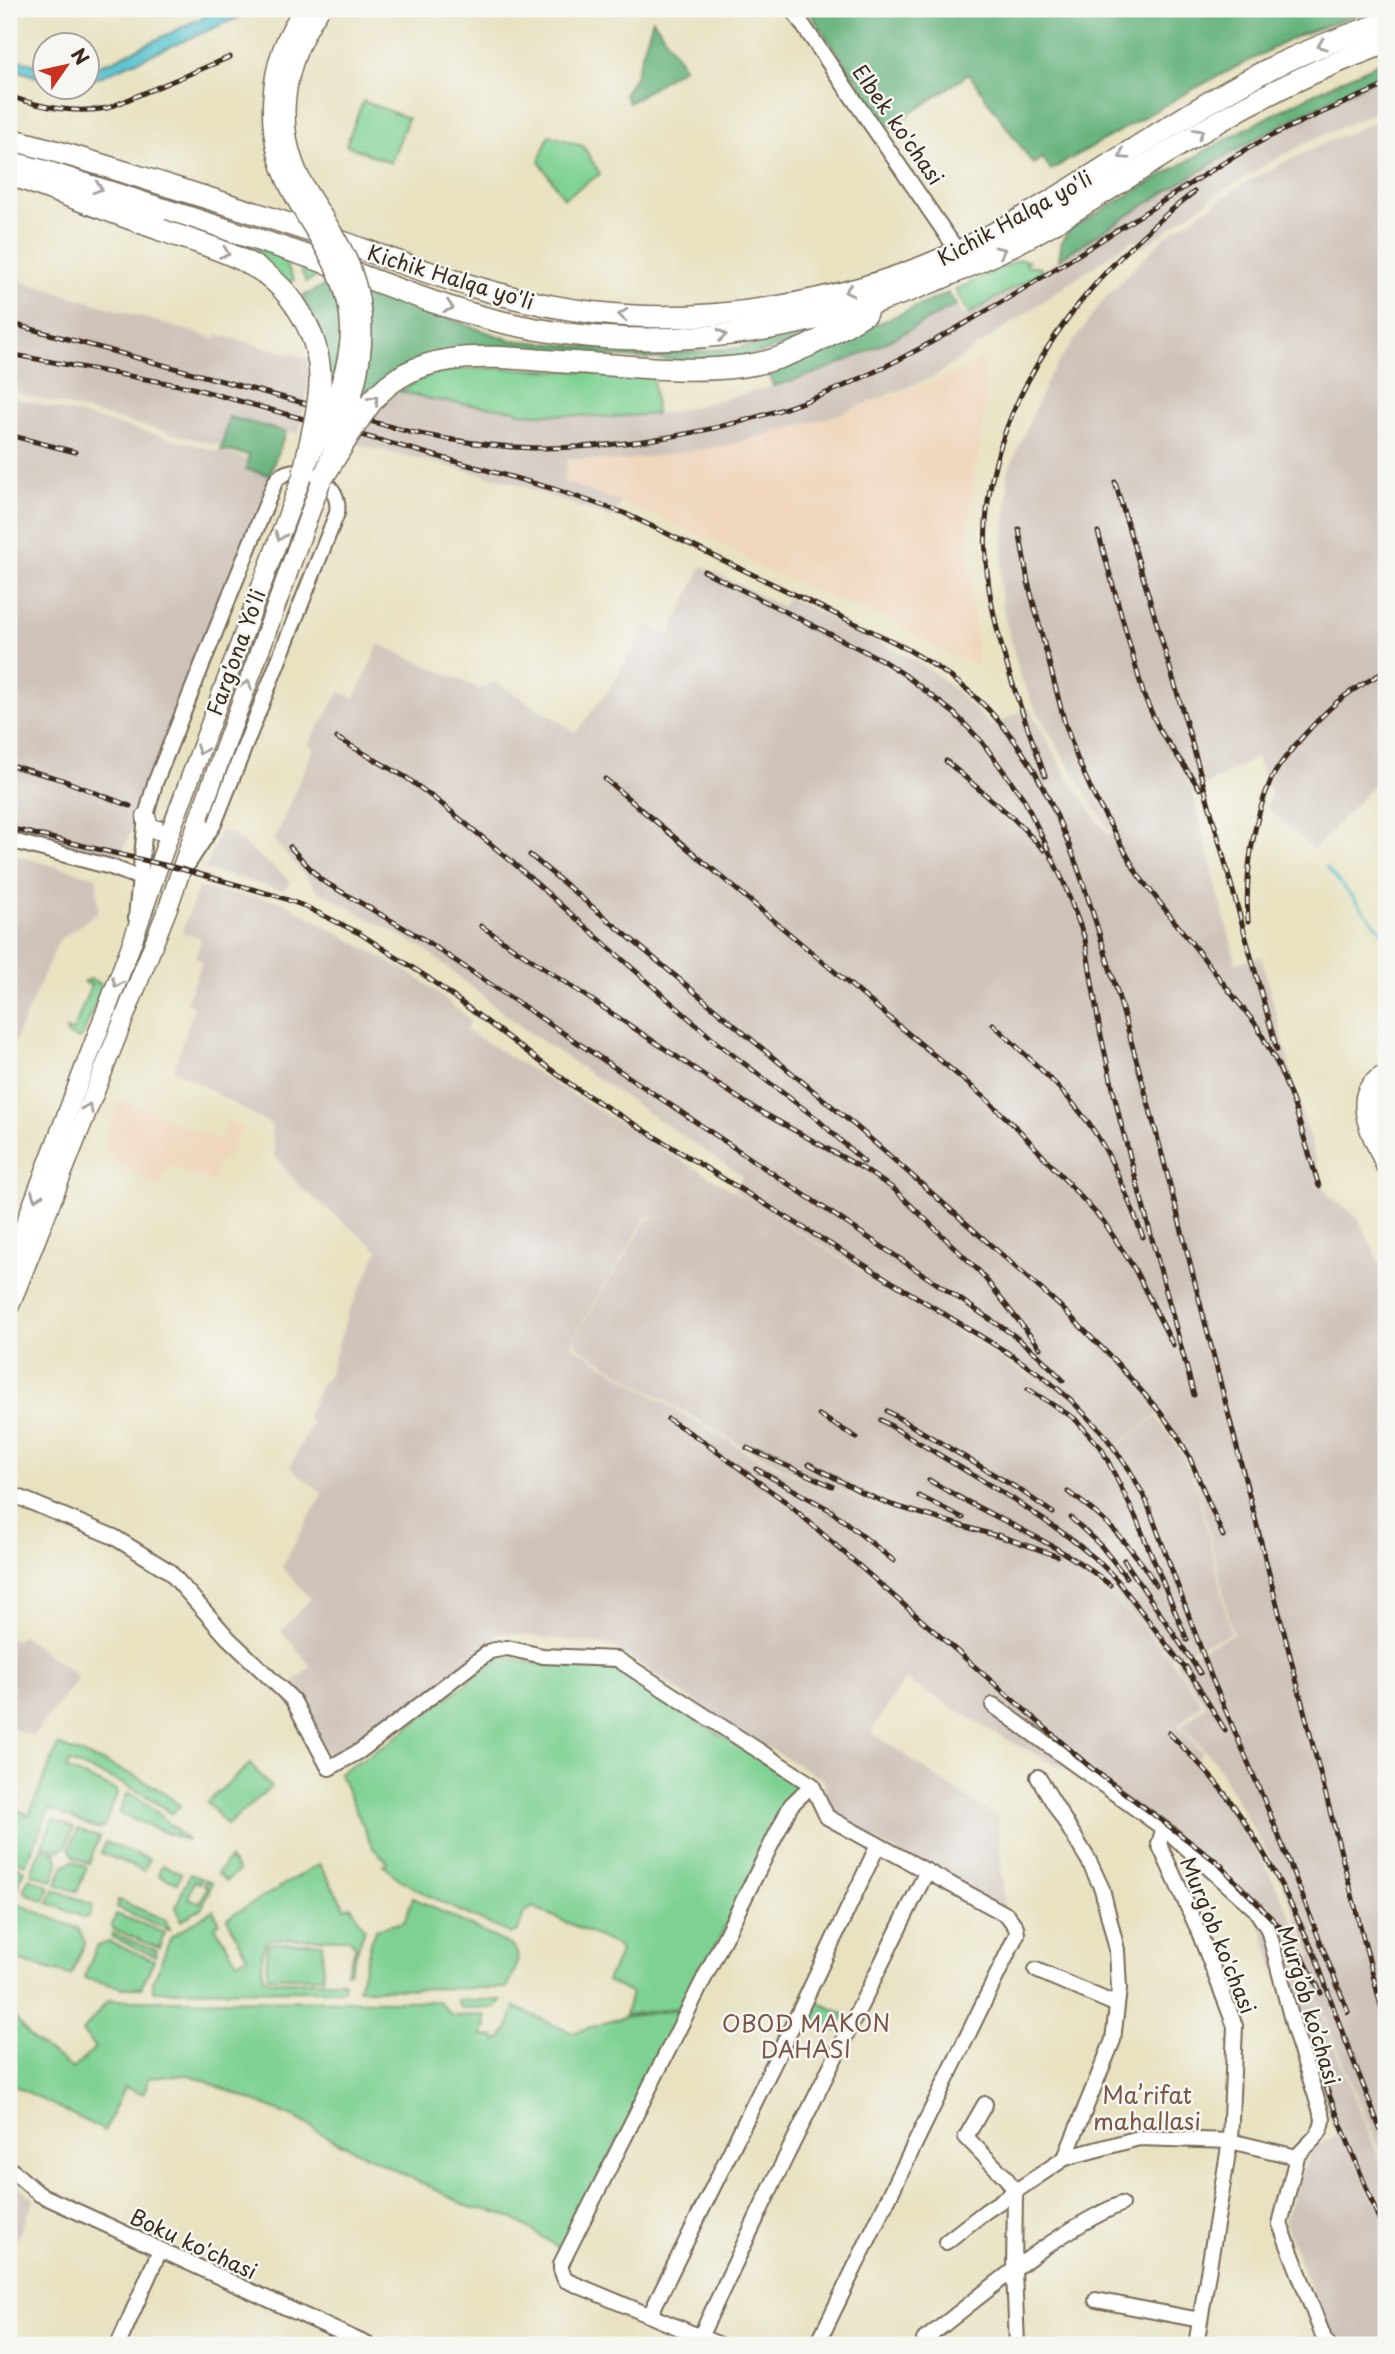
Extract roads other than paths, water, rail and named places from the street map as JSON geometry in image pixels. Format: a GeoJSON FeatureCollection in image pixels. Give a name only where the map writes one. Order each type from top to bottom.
{"type":"FeatureCollection","features":[{"type":"Feature","properties":{"kind":"highway","name":"Kichik Halqa yo'li"},"geometry":{"type":"LineString","coordinates":[[9,162],[50,181],[292,251],[384,286],[472,314],[535,329],[641,340],[700,337],[815,320],[892,295],[963,259],[1024,216],[1247,80],[1310,50],[1386,22]]}},
{"type":"Feature","properties":{"kind":"highway","name":"Kichik Halqa yo'li"},"geometry":{"type":"LineString","coordinates":[[9,139],[60,151],[240,208],[397,263],[500,295],[599,313],[685,316],[815,299],[885,282],[1030,236],[1252,103],[1300,79],[1386,43]]}},
{"type":"Feature","properties":{"kind":"highway"},"geometry":{"type":"LineString","coordinates":[[9,123],[60,151],[51,160],[50,181]]}},
{"type":"Feature","properties":{"kind":"highway"},"geometry":{"type":"LineString","coordinates":[[9,174],[50,181],[161,230],[249,263],[278,286],[304,318],[318,356],[320,381],[313,475]]}},
{"type":"Feature","properties":{"kind":"highway"},"geometry":{"type":"LineString","coordinates":[[313,475],[373,400],[407,373],[430,363],[459,358],[491,357],[686,368],[745,366],[778,358],[831,335],[892,295]]}},
{"type":"Feature","properties":{"kind":"main road","name":"Farg'ona Yo'li"},"geometry":{"type":"LineString","coordinates":[[9,1308],[178,879],[206,821],[345,368],[350,331],[348,306],[336,267],[291,191],[278,156],[273,130],[271,104],[276,71],[288,36],[304,9]]}},
{"type":"Feature","properties":{"kind":"main road","name":"Farg'ona Yo'li"},"geometry":{"type":"LineString","coordinates":[[9,1266],[133,940],[172,827],[313,475],[358,375],[363,329],[360,301],[350,266],[298,174],[286,127],[285,103],[292,66],[301,40],[320,9]]}},
{"type":"Feature","properties":{"kind":"main road"},"geometry":{"type":"LineString","coordinates":[[146,816],[149,825],[155,830],[172,827]]}},
{"type":"Feature","properties":{"kind":"main road"},"geometry":{"type":"LineString","coordinates":[[1386,1074],[1381,1082],[1379,1097],[1386,1124]]}},
{"type":"Feature","properties":{"kind":"main road"},"geometry":{"type":"LineString","coordinates":[[1386,1074],[1370,1083],[1364,1100],[1366,1118],[1386,1168]]}},
{"type":"Feature","properties":{"kind":"street","name":"Elbek ko'chasi"},"geometry":{"type":"LineString","coordinates":[[792,9],[963,259]]}},
{"type":"Feature","properties":{"kind":"street"},"geometry":{"type":"LineString","coordinates":[[133,940],[140,878],[137,853],[155,783],[275,482],[285,473],[306,473],[322,480],[334,490],[338,499],[337,513],[206,821]]}},
{"type":"Feature","properties":{"kind":"street"},"geometry":{"type":"LineString","coordinates":[[111,867],[121,865],[172,827]]}},
{"type":"Feature","properties":{"kind":"street"},"geometry":{"type":"LineString","coordinates":[[9,840],[111,867],[140,878]]}},
{"type":"Feature","properties":{"kind":"street"},"geometry":{"type":"LineString","coordinates":[[9,1493],[114,1537],[169,1571],[228,1638],[293,1700],[329,1768],[360,1751],[490,1651],[507,1648],[543,1656],[617,1659],[812,1785],[827,1817],[1013,1920],[1017,1934],[820,2343]]}},
{"type":"Feature","properties":{"kind":"street","name":"Murg’ob ko’chasi"},"geometry":{"type":"LineString","coordinates":[[993,1705],[1171,1834],[1250,1904],[1262,1919],[1271,1940],[1295,2032],[1323,2118],[1322,2129],[1297,2157]]}},
{"type":"Feature","properties":{"kind":"street"},"geometry":{"type":"LineString","coordinates":[[1038,1777],[1089,1860],[1102,1889],[1117,1950],[1119,1989],[1113,2040],[1065,2158]]}},
{"type":"Feature","properties":{"kind":"street"},"geometry":{"type":"LineString","coordinates":[[720,2345],[565,2280],[561,2264],[791,1805],[812,1785]]}},
{"type":"Feature","properties":{"kind":"street","name":"Murg'ob ko'chasi"},"geometry":{"type":"LineString","coordinates":[[1163,1833],[1159,1844],[1197,1927],[1235,2026],[1230,2141],[1196,2345]]}},
{"type":"Feature","properties":{"kind":"street"},"geometry":{"type":"LineString","coordinates":[[650,2315],[803,2004],[878,1844]]}},
{"type":"Feature","properties":{"kind":"street"},"geometry":{"type":"LineString","coordinates":[[700,2337],[927,1871]]}},
{"type":"Feature","properties":{"kind":"street"},"geometry":{"type":"LineString","coordinates":[[1036,1970],[1117,2005]]}},
{"type":"Feature","properties":{"kind":"street"},"geometry":{"type":"LineString","coordinates":[[985,2104],[966,2137],[1015,2191],[1013,2271],[1017,2345]]}},
{"type":"Feature","properties":{"kind":"street"},"geometry":{"type":"LineString","coordinates":[[946,2242],[986,2211],[1065,2158],[1139,2137],[1230,2141],[1297,2157],[1280,2224],[1325,2341],[1329,2345]]}},
{"type":"Feature","properties":{"kind":"street","name":"Boku ko'chasi"},"geometry":{"type":"LineString","coordinates":[[9,2168],[39,2194],[368,2345]]}},
{"type":"Feature","properties":{"kind":"street"},"geometry":{"type":"LineString","coordinates":[[924,2340],[1013,2271],[1091,2218],[1121,2204]]}},
{"type":"Feature","properties":{"kind":"street"},"geometry":{"type":"LineString","coordinates":[[121,2344],[160,2250]]}},
{"type":"Feature","properties":{"kind":"street"},"geometry":{"type":"LineString","coordinates":[[1096,2300],[1200,2320]]}},
{"type":"Feature","properties":{"kind":"water"},"geometry":{"type":"Polygon","coordinates":[[[220,9],[258,9],[102,76],[102,64],[220,9]]]}},
{"type":"Feature","properties":{"kind":"water"},"geometry":{"type":"Polygon","coordinates":[[[9,56],[32,64],[32,75],[9,67],[9,56]]]}},
{"type":"Feature","properties":{"kind":"waterway"},"geometry":{"type":"LineString","coordinates":[[1326,867],[1380,929],[1386,941]]}},
{"type":"Feature","properties":{"kind":"railway"},"geometry":{"type":"LineString","coordinates":[[9,96],[57,108],[108,108],[230,57]]}},
{"type":"Feature","properties":{"kind":"railway"},"geometry":{"type":"LineString","coordinates":[[9,323],[410,432],[443,438],[543,448],[628,443],[670,437],[754,418],[795,405],[874,372],[1009,297],[1269,137],[1386,85]]}},
{"type":"Feature","properties":{"kind":"railway"},"geometry":{"type":"LineString","coordinates":[[1045,776],[1005,660],[993,612],[986,529],[994,471],[1011,416],[1037,364],[1070,316],[1108,270],[1150,229],[1194,192]]}},
{"type":"Feature","properties":{"kind":"railway"},"geometry":{"type":"LineString","coordinates":[[9,354],[189,387],[554,489],[624,513],[919,656],[976,698],[1008,732],[1036,774],[1061,825],[1099,931],[1115,985],[1166,1171],[1386,2025]]}},
{"type":"Feature","properties":{"kind":"railway"},"geometry":{"type":"LineString","coordinates":[[9,435],[75,452]]}},
{"type":"Feature","properties":{"kind":"railway"},"geometry":{"type":"LineString","coordinates":[[1115,482],[1190,736],[1277,1050]]}},
{"type":"Feature","properties":{"kind":"railway"},"geometry":{"type":"LineString","coordinates":[[1019,529],[1028,582],[1064,720],[1094,796],[1138,875],[1257,1026],[1278,1065],[1293,1102],[1319,1186]]}},
{"type":"Feature","properties":{"kind":"railway"},"geometry":{"type":"LineString","coordinates":[[1098,532],[1144,696],[1160,731],[1200,789]]}},
{"type":"Feature","properties":{"kind":"railway"},"geometry":{"type":"LineString","coordinates":[[704,571],[880,659],[905,675],[955,714],[982,742],[1024,799],[1064,883],[1085,939],[1100,1031],[1120,1120],[1194,1395]]}},
{"type":"Feature","properties":{"kind":"railway"},"geometry":{"type":"LineString","coordinates":[[1248,921],[1251,849],[1271,780],[1294,747],[1326,712],[1350,692],[1386,670]]}},
{"type":"Feature","properties":{"kind":"railway"},"geometry":{"type":"LineString","coordinates":[[337,738],[407,778],[443,805],[510,860],[717,1043],[816,1118],[864,1162]]}},
{"type":"Feature","properties":{"kind":"railway"},"geometry":{"type":"LineString","coordinates":[[946,761],[1014,819],[1044,850]]}},
{"type":"Feature","properties":{"kind":"railway"},"geometry":{"type":"LineString","coordinates":[[9,765],[60,779],[130,806]]}},
{"type":"Feature","properties":{"kind":"railway"},"geometry":{"type":"LineString","coordinates":[[605,779],[984,1097],[1020,1131],[1104,1222],[1134,1268],[1173,1345]]}},
{"type":"Feature","properties":{"kind":"railway"},"geometry":{"type":"LineString","coordinates":[[9,828],[181,869],[277,896],[359,933],[427,977],[577,1089],[1013,1356],[1071,1400],[1103,1433],[1129,1469],[1146,1500],[1211,1676],[1270,1814],[1348,2012]]}},
{"type":"Feature","properties":{"kind":"railway"},"geometry":{"type":"LineString","coordinates":[[290,847],[321,880],[423,939],[1012,1334],[1063,1380]]}},
{"type":"Feature","properties":{"kind":"railway"},"geometry":{"type":"LineString","coordinates":[[530,855],[858,1128],[1061,1307],[1114,1360],[1177,1435],[1189,1456],[1223,1536]]}},
{"type":"Feature","properties":{"kind":"railway"},"geometry":{"type":"LineString","coordinates":[[481,926],[749,1105],[862,1168],[894,1189],[980,1272],[1040,1348]]}},
{"type":"Feature","properties":{"kind":"railway"},"geometry":{"type":"LineString","coordinates":[[993,1024],[1048,1076],[1074,1104],[1096,1134],[1122,1184],[1143,1237]]}},
{"type":"Feature","properties":{"kind":"railway"},"geometry":{"type":"LineString","coordinates":[[1028,1389],[1074,1418],[1102,1449],[1136,1518],[1187,1640]]}},
{"type":"Feature","properties":{"kind":"railway"},"geometry":{"type":"LineString","coordinates":[[887,1411],[1020,1490],[1053,1513]]}},
{"type":"Feature","properties":{"kind":"railway"},"geometry":{"type":"LineString","coordinates":[[819,1415],[857,1438]]}},
{"type":"Feature","properties":{"kind":"railway"},"geometry":{"type":"LineString","coordinates":[[668,1419],[716,1449]]}},
{"type":"Feature","properties":{"kind":"railway"},"geometry":{"type":"LineString","coordinates":[[881,1420],[1013,1499],[1097,1560],[1118,1581],[1190,1675]]}},
{"type":"Feature","properties":{"kind":"railway"},"geometry":{"type":"LineString","coordinates":[[709,1446],[786,1502],[1090,1767],[1222,1866]]}},
{"type":"Feature","properties":{"kind":"railway"},"geometry":{"type":"LineString","coordinates":[[747,1448],[832,1486]]}},
{"type":"Feature","properties":{"kind":"railway"},"geometry":{"type":"LineString","coordinates":[[809,1464],[892,1505],[1007,1539]]}},
{"type":"Feature","properties":{"kind":"railway"},"geometry":{"type":"LineString","coordinates":[[756,1469],[830,1510],[894,1561]]}},
{"type":"Feature","properties":{"kind":"railway"},"geometry":{"type":"LineString","coordinates":[[929,1480],[1067,1555],[1110,1585]]}},
{"type":"Feature","properties":{"kind":"railway"},"geometry":{"type":"LineString","coordinates":[[1068,1492],[1117,1534],[1138,1558],[1156,1585]]}},
{"type":"Feature","properties":{"kind":"railway"},"geometry":{"type":"LineString","coordinates":[[919,1496],[963,1518]]}},
{"type":"Feature","properties":{"kind":"railway"},"geometry":{"type":"LineString","coordinates":[[1071,1518],[1101,1546],[1126,1577]]}},
{"type":"Feature","properties":{"kind":"railway"},"geometry":{"type":"LineString","coordinates":[[998,1535],[1057,1556]]}},
{"type":"Feature","properties":{"kind":"railway"},"geometry":{"type":"LineString","coordinates":[[1124,1560],[1200,1673]]}},
{"type":"Feature","properties":{"kind":"railway"},"geometry":{"type":"LineString","coordinates":[[1186,1667],[1225,1730]]}},
{"type":"Feature","properties":{"kind":"railway"},"geometry":{"type":"LineString","coordinates":[[1169,1733],[1217,1784],[1244,1821],[1278,1879],[1317,1960]]}},
{"type":"Feature","properties":{"kind":"railway"},"geometry":{"type":"LineString","coordinates":[[1215,1860],[1281,1928],[1303,1958],[1321,1993]]}},
{"type":"Feature","properties":{"kind":"railway"},"geometry":{"type":"LineString","coordinates":[[1317,1961],[1386,2144]]}},
{"type":"Feature","properties":{"kind":"railway"},"geometry":{"type":"LineString","coordinates":[[1326,2087],[1386,2237]]}},
{"type":"Feature","properties":{"kind":"district","name":"OBOD MAKON DAHASI"},"geometry":{"type":"Point","coordinates":[806,2035]}},
{"type":"Feature","properties":{"kind":"district","name":"Maʼrifat mahallasi"},"geometry":{"type":"Point","coordinates":[1147,2107]}}]}
